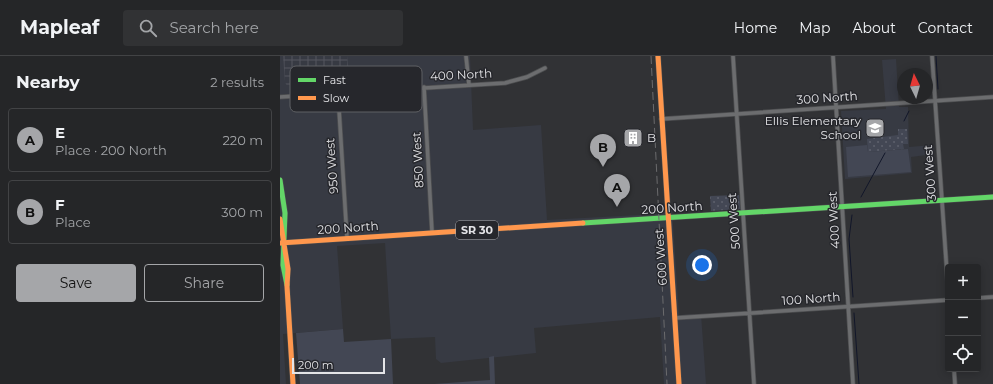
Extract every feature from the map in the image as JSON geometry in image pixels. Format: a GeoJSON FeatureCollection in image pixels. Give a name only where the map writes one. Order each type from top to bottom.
{"type":"FeatureCollection","features":[{"type":"Feature","properties":{"kind":"main road","name":"600 West"},"geometry":{"type":"LineString","coordinates":[[658,56],[679,384]]}},
{"type":"Feature","properties":{"kind":"main road"},"geometry":{"type":"LineString","coordinates":[[280,180],[284,195],[285,232],[282,243]]}},
{"type":"Feature","properties":{"kind":"main road","name":"200 North"},"geometry":{"type":"LineString","coordinates":[[282,243],[432,232],[993,197]]}},
{"type":"Feature","properties":{"kind":"main road"},"geometry":{"type":"LineString","coordinates":[[280,218],[283,269],[287,286],[293,384]]}},
{"type":"Feature","properties":{"kind":"street"},"geometry":{"type":"LineString","coordinates":[[466,56],[468,85]]}},
{"type":"Feature","properties":{"kind":"street","name":"500 West"},"geometry":{"type":"LineString","coordinates":[[733,56],[754,384]]}},
{"type":"Feature","properties":{"kind":"street","name":"400 West"},"geometry":{"type":"LineString","coordinates":[[833,56],[853,384]]}},
{"type":"Feature","properties":{"kind":"street","name":"300 West"},"geometry":{"type":"LineString","coordinates":[[932,56],[946,264]]}},
{"type":"Feature","properties":{"kind":"street","name":"400 North"},"geometry":{"type":"LineString","coordinates":[[424,87],[505,82],[527,77],[545,68]]}},
{"type":"Feature","properties":{"kind":"street","name":"850 West"},"geometry":{"type":"LineString","coordinates":[[424,87],[432,232]]}},
{"type":"Feature","properties":{"kind":"street","name":"400 North"},"geometry":{"type":"LineString","coordinates":[[280,97],[290,96]]}},
{"type":"Feature","properties":{"kind":"street","name":"300 North"},"geometry":{"type":"LineString","coordinates":[[661,119],[993,97]]}},
{"type":"Feature","properties":{"kind":"street","name":"950 West"},"geometry":{"type":"LineString","coordinates":[[339,112],[347,238]]}},
{"type":"Feature","properties":{"kind":"street"},"geometry":{"type":"LineString","coordinates":[[981,298],[993,297]]}},
{"type":"Feature","properties":{"kind":"street","name":"100 North"},"geometry":{"type":"LineString","coordinates":[[675,318],[945,300]]}},
{"type":"Feature","properties":{"kind":"street"},"geometry":{"type":"LineString","coordinates":[[954,372],[955,384]]}},
{"type":"Feature","properties":{"kind":"shaded area"},"geometry":{"type":"Polygon","coordinates":[[[280,56],[470,56],[473,130],[541,125],[547,220],[657,214],[672,209],[679,315],[701,314],[706,384],[664,384],[660,317],[534,328],[536,353],[441,363],[436,359],[435,337],[391,339],[385,243],[337,246],[343,329],[283,334],[286,384],[280,384],[280,56]]]}},
{"type":"Feature","properties":{"kind":"shaded area"},"geometry":{"type":"Polygon","coordinates":[[[283,56],[347,56],[348,66],[290,66],[290,86],[287,86],[285,82],[283,56]]]}},
{"type":"Feature","properties":{"kind":"shaded area","name":"Ellis Elementary School"},"geometry":{"type":"Polygon","coordinates":[[[896,59],[897,104],[899,104],[899,107],[908,107],[909,147],[933,145],[934,154],[911,157],[912,173],[845,179],[841,111],[886,109],[882,60],[896,59]]]}},
{"type":"Feature","properties":{"kind":"shaded area"},"geometry":{"type":"Polygon","coordinates":[[[898,129],[907,129],[908,144],[903,144],[904,149],[868,152],[867,139],[898,135],[898,129]]]}},
{"type":"Feature","properties":{"kind":"shaded area"},"geometry":{"type":"Polygon","coordinates":[[[867,145],[868,152],[908,149],[911,172],[848,177],[846,147],[867,145]]]}},
{"type":"Feature","properties":{"kind":"shaded area"},"geometry":{"type":"Polygon","coordinates":[[[739,195],[741,209],[711,211],[710,196],[739,195]]]}},
{"type":"Feature","properties":{"kind":"shaded area"},"geometry":{"type":"Polygon","coordinates":[[[343,329],[344,342],[391,339],[393,384],[300,384],[296,333],[343,329]]]}},
{"type":"Feature","properties":{"kind":"shaded area"},"geometry":{"type":"Polygon","coordinates":[[[494,356],[495,384],[434,384],[490,380],[489,357],[494,356]]]}},
{"type":"Feature","properties":{"kind":"waterway"},"geometry":{"type":"LineString","coordinates":[[936,56],[938,89]]}},
{"type":"Feature","properties":{"kind":"waterway"},"geometry":{"type":"LineString","coordinates":[[904,121],[909,111]]}},
{"type":"Feature","properties":{"kind":"waterway"},"geometry":{"type":"LineString","coordinates":[[861,197],[885,153]]}},
{"type":"Feature","properties":{"kind":"waterway"},"geometry":{"type":"LineString","coordinates":[[852,215],[849,239],[853,297]]}},
{"type":"Feature","properties":{"kind":"waterway"},"geometry":{"type":"LineString","coordinates":[[854,313],[859,384]]}},
{"type":"Feature","properties":{"kind":"railway"},"geometry":{"type":"LineString","coordinates":[[651,56],[667,384]]}},
{"type":"Feature","properties":{"kind":"traffic: fast"},"geometry":{"type":"LineString","coordinates":[[280,180],[285,213],[283,265],[287,285]]}},
{"type":"Feature","properties":{"kind":"traffic: fast"},"geometry":{"type":"LineString","coordinates":[[583,223],[993,197]]}},
{"type":"Feature","properties":{"kind":"traffic: slow"},"geometry":{"type":"LineString","coordinates":[[658,56],[679,384]]}},
{"type":"Feature","properties":{"kind":"traffic: slow"},"geometry":{"type":"LineString","coordinates":[[280,219],[288,269],[287,286],[293,384]]}},
{"type":"Feature","properties":{"kind":"traffic: slow"},"geometry":{"type":"LineString","coordinates":[[280,243],[583,223]]}},
{"type":"Feature","properties":{"kind":"place","name":"Ellis Elementary School"},"geometry":{"type":"Point","coordinates":[875,128]}},
{"type":"Feature","properties":{"kind":"place","name":"B"},"geometry":{"type":"Point","coordinates":[633,138]}},
{"type":"Feature","properties":{"kind":"place","name":"F"},"geometry":{"type":"Point","coordinates":[603,167]}},
{"type":"Feature","properties":{"kind":"place","name":"E"},"geometry":{"type":"Point","coordinates":[617,207]}}]}
